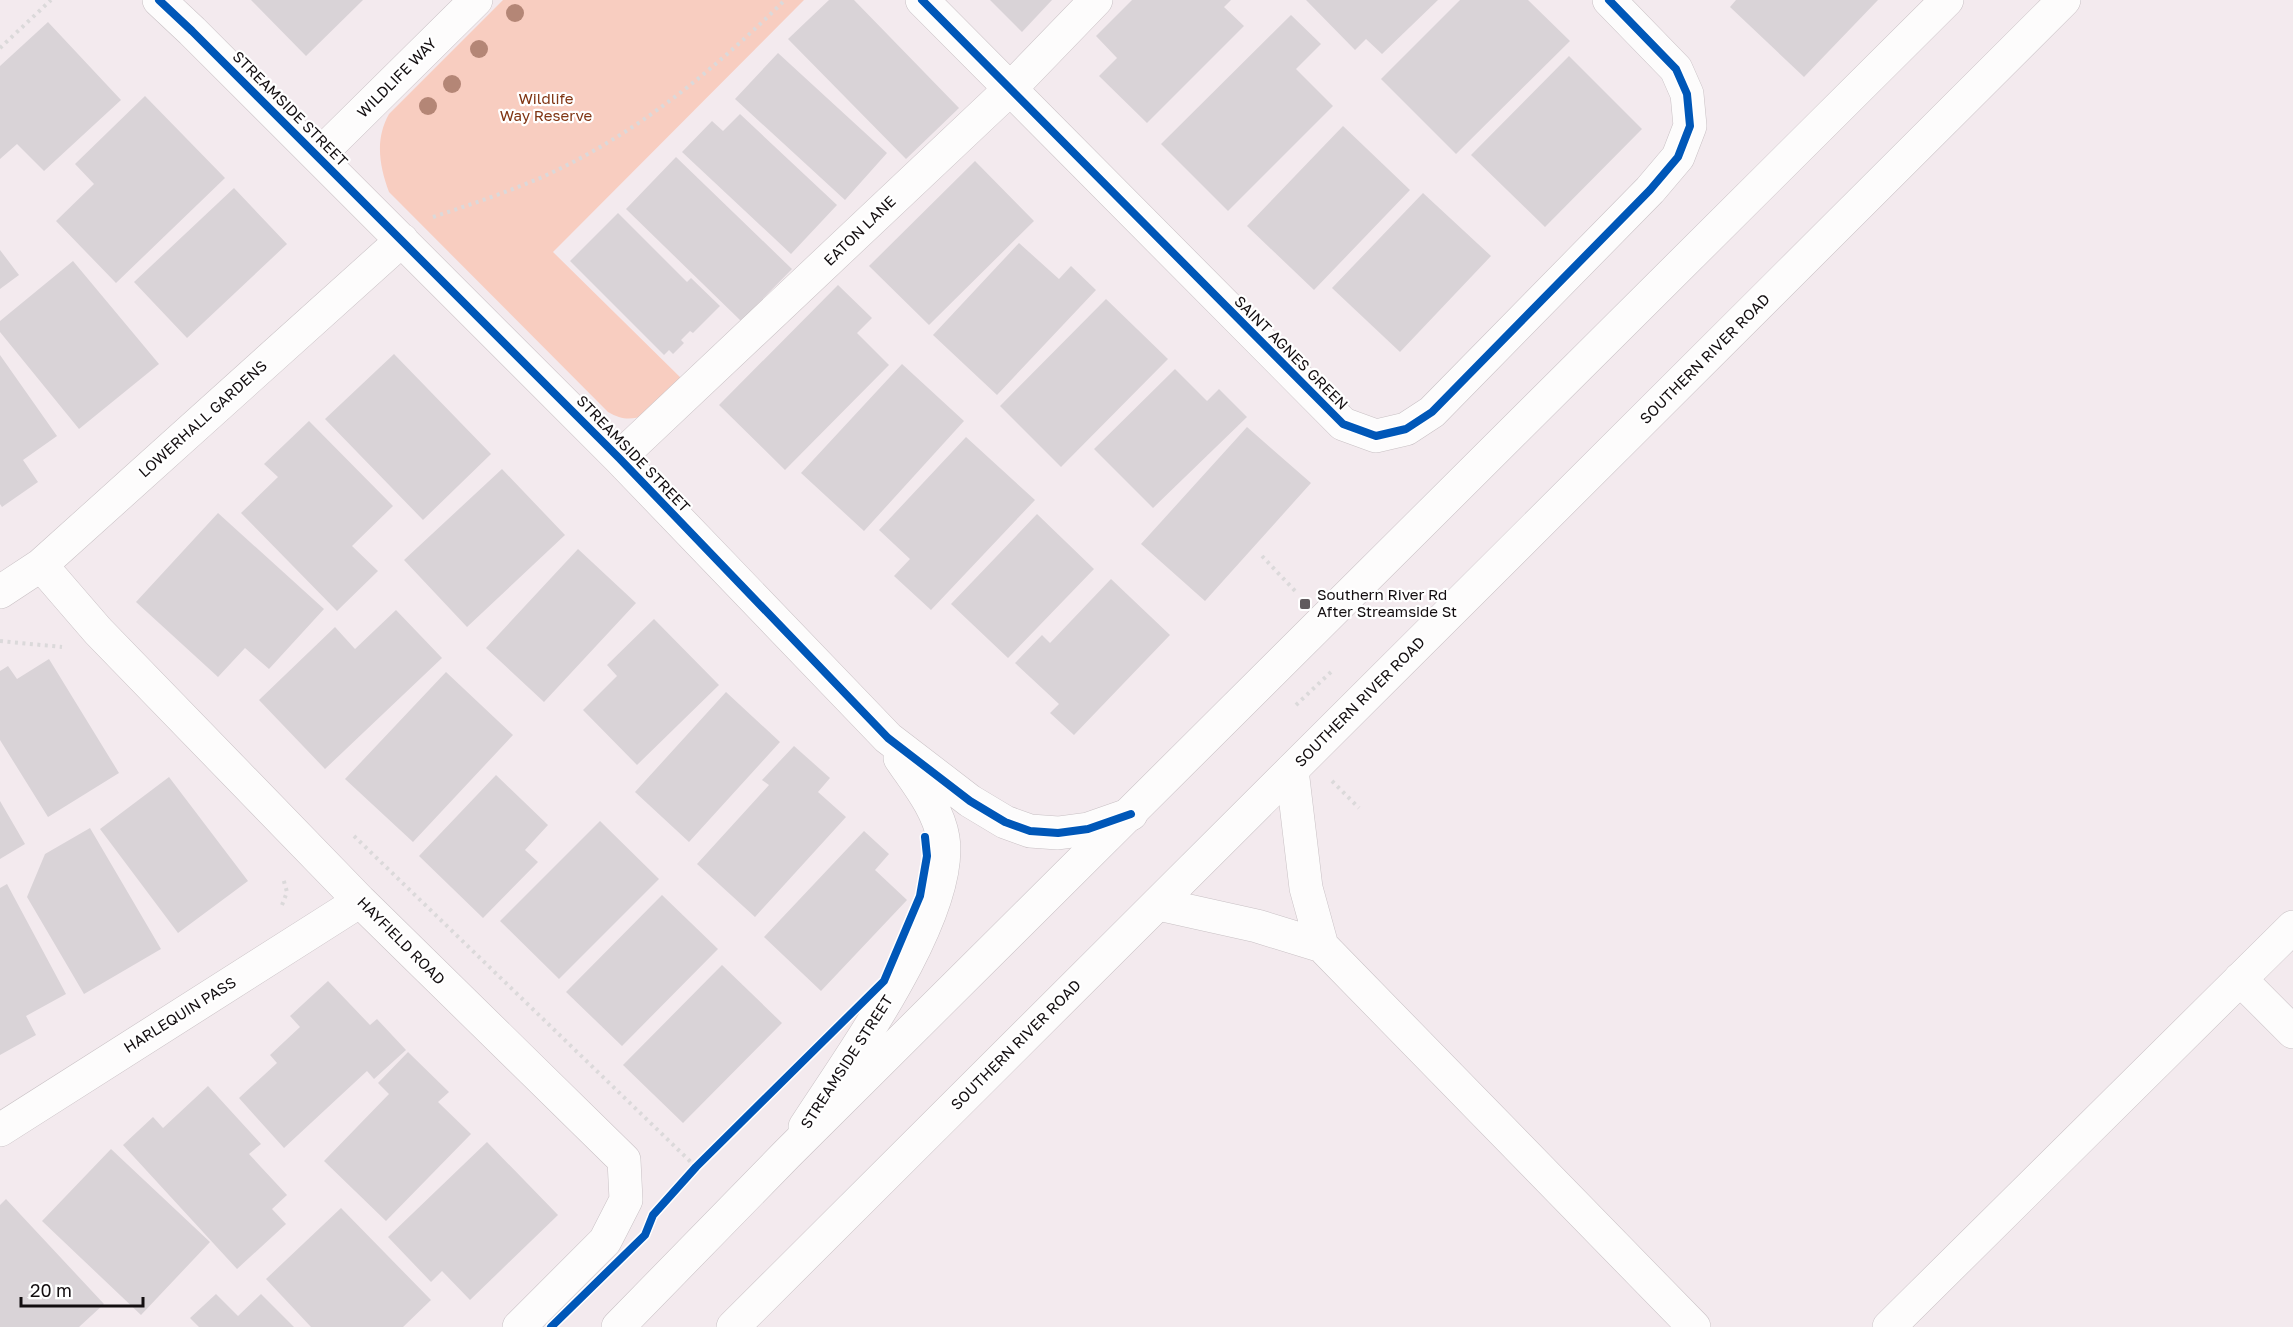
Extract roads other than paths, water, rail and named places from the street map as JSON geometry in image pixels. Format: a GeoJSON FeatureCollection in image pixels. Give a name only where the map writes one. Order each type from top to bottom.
{"type":"FeatureCollection","features":[{"type":"Feature","properties":{"kind":"street","name":"STREAMSIDE STREET"},"geometry":{"type":"LineString","coordinates":[[159,0],[619,458],[888,738],[970,801],[1005,822],[1030,831],[1058,833],[1088,829],[1131,814]]}},
{"type":"Feature","properties":{"kind":"street","name":"WILDLIFE WAY"},"geometry":{"type":"LineString","coordinates":[[318,156],[476,0]]}},
{"type":"Feature","properties":{"kind":"street","name":"SAINT AGNES GREEN"},"geometry":{"type":"LineString","coordinates":[[922,0],[1343,424],[1376,435],[1406,429],[1432,412],[1650,190],[1678,157],[1690,126],[1687,94],[1676,69],[1609,0]]}},
{"type":"Feature","properties":{"kind":"street","name":"EATON LANE"},"geometry":{"type":"LineString","coordinates":[[619,458],[1010,89],[1096,0]]}},
{"type":"Feature","properties":{"kind":"street"},"geometry":{"type":"LineString","coordinates":[[618,1327],[787,1154],[1947,0]]}},
{"type":"Feature","properties":{"kind":"street","name":"SOUTHERN RIVER ROAD"},"geometry":{"type":"LineString","coordinates":[[733,1327],[2064,0]]}},
{"type":"Feature","properties":{"kind":"street","name":"LOWERHALL GARDENS"},"geometry":{"type":"LineString","coordinates":[[0,592],[41,565],[402,240]]}},
{"type":"Feature","properties":{"kind":"street","name":"HAYFIELD ROAD"},"geometry":{"type":"LineString","coordinates":[[41,565],[98,632],[360,901],[624,1160],[626,1200],[605,1241],[519,1327]]}},
{"type":"Feature","properties":{"kind":"street","name":"STREAMSIDE STREET"},"geometry":{"type":"LineString","coordinates":[[787,1154],[892,992],[926,920],[941,879],[943,839],[937,815],[888,738]]}},
{"type":"Feature","properties":{"kind":"street"},"geometry":{"type":"LineString","coordinates":[[1292,770],[1306,888],[1322,946]]}},
{"type":"Feature","properties":{"kind":"street","name":"HARLEQUIN PASS"},"geometry":{"type":"LineString","coordinates":[[0,1130],[360,901]]}},
{"type":"Feature","properties":{"kind":"street"},"geometry":{"type":"LineString","coordinates":[[1158,904],[1257,926],[1322,946],[1694,1327]]}},
{"type":"Feature","properties":{"kind":"street"},"geometry":{"type":"LineString","coordinates":[[1889,1327],[2293,927]]}},
{"type":"Feature","properties":{"kind":"street"},"geometry":{"type":"LineString","coordinates":[[2240,979],[2293,1032]]}},
{"type":"Feature","properties":{"kind":"place","name":"Southern River Rd After Streamside St"},"geometry":{"type":"Point","coordinates":[1305,604]}},
{"type":"Feature","properties":{"kind":"park label","name":"Wildlife Way Reserve"},"geometry":{"type":"Point","coordinates":[546,108]}}]}
